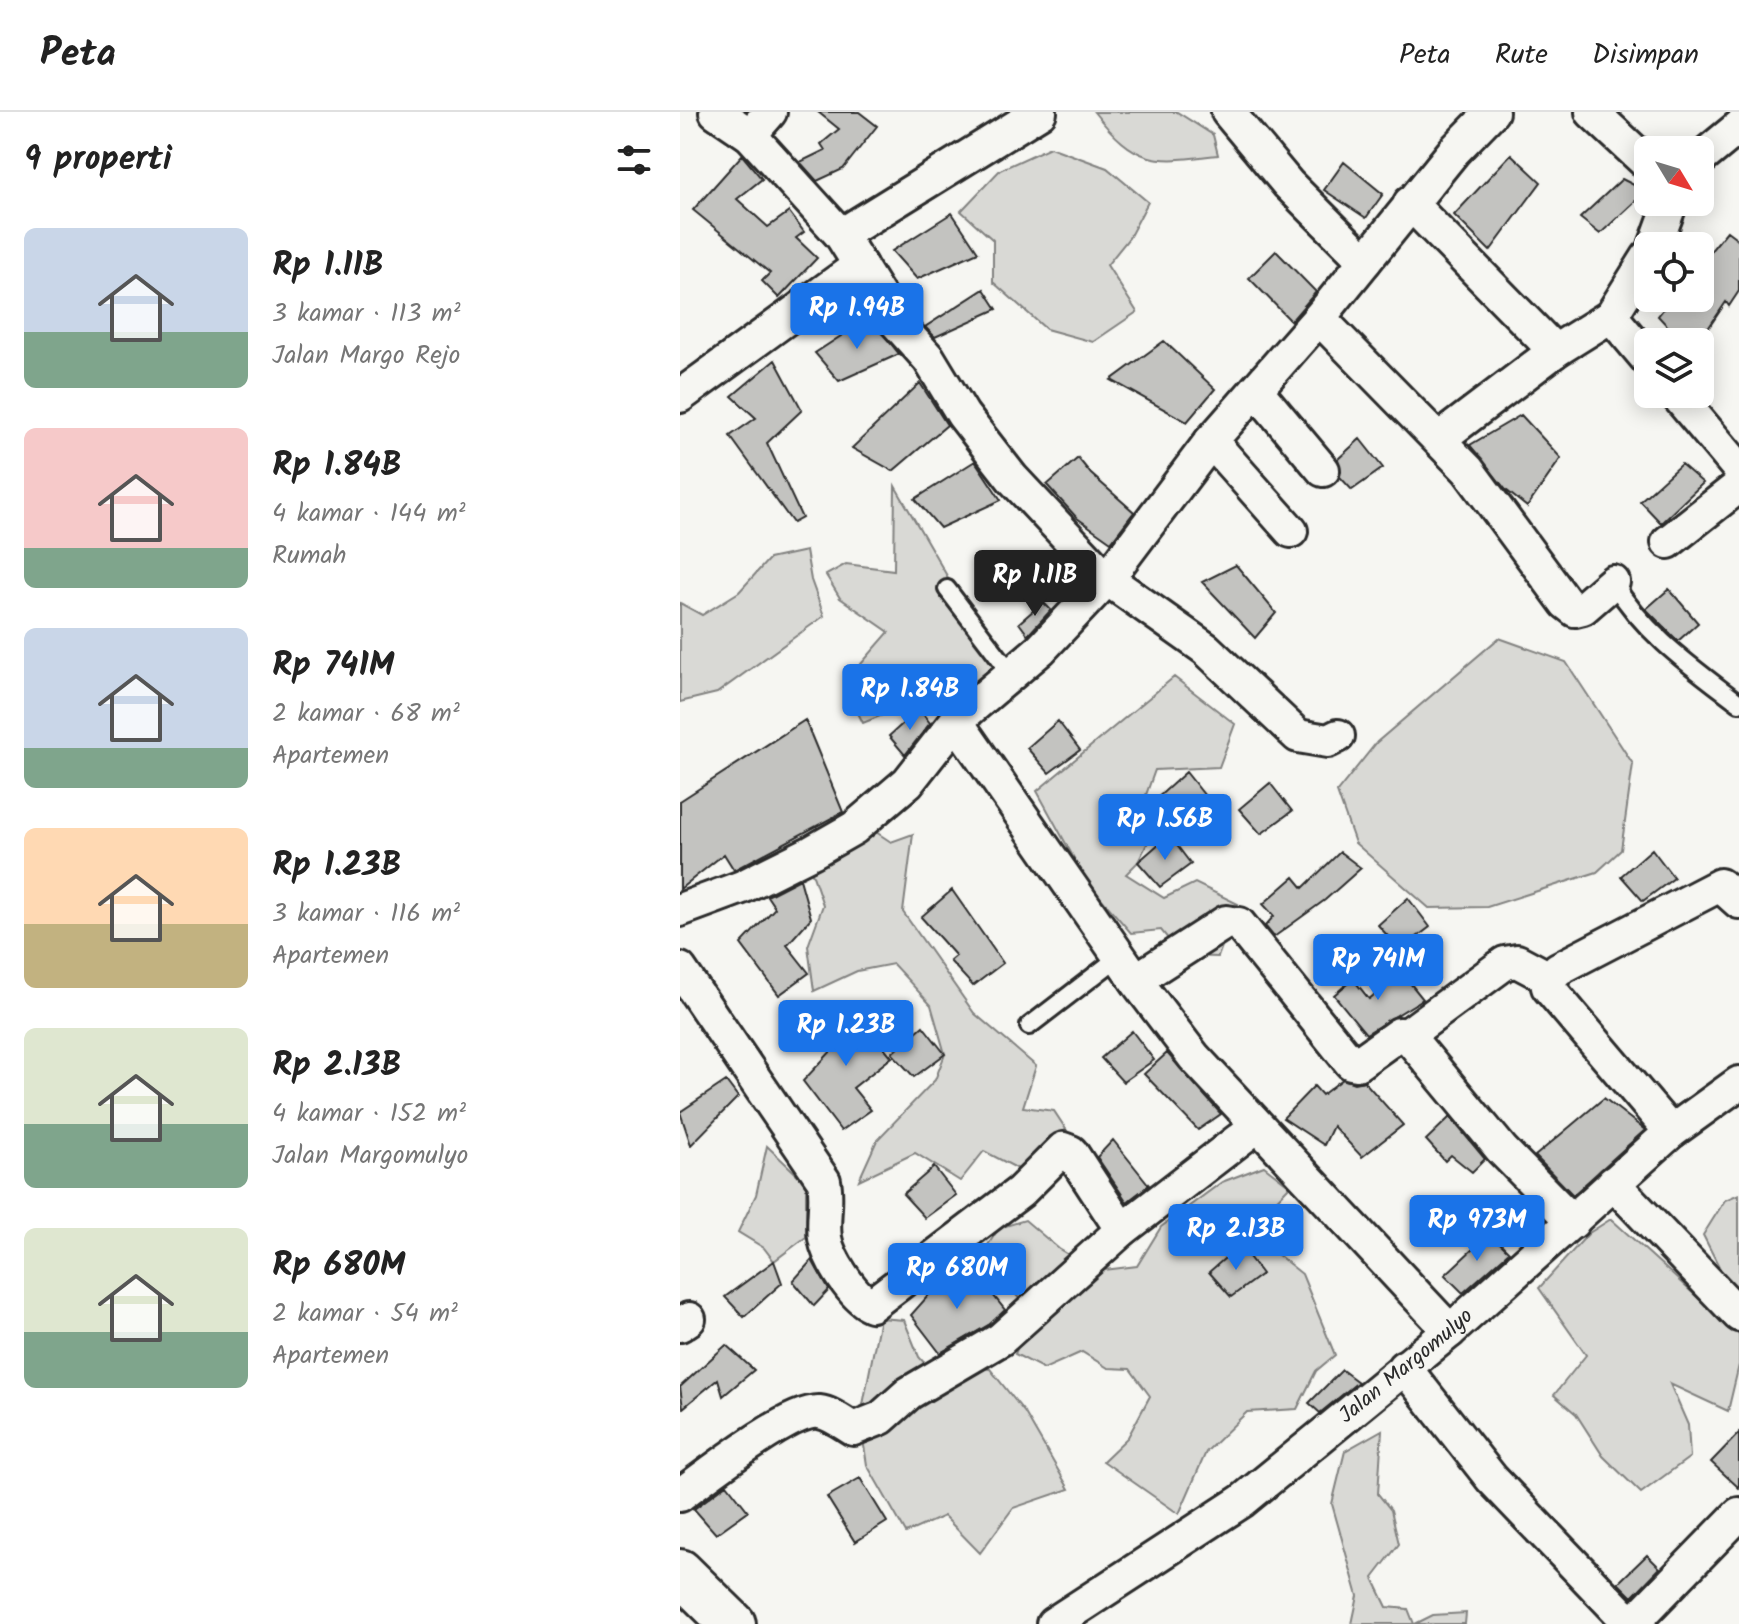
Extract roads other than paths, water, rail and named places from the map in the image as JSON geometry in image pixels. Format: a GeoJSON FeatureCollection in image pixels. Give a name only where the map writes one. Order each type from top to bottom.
{"type":"FeatureCollection","features":[{"type":"Feature","properties":{"kind":"main road"},"geometry":{"type":"LineString","coordinates":[[680,1572],[733,1624]]}},
{"type":"Feature","properties":{"kind":"street"},"geometry":{"type":"LineString","coordinates":[[716,112],[760,124],[841,235],[894,320],[929,359],[963,415],[1012,478],[1107,579],[1206,649],[1298,736],[1328,741],[1338,736]]}},
{"type":"Feature","properties":{"kind":"street"},"geometry":{"type":"LineString","coordinates":[[841,235],[1040,112]]}},
{"type":"Feature","properties":{"kind":"street"},"geometry":{"type":"LineString","coordinates":[[1228,112],[1288,184],[1365,261]]}},
{"type":"Feature","properties":{"kind":"street"},"geometry":{"type":"LineString","coordinates":[[680,910],[742,887],[854,828],[908,782],[956,721],[1041,649],[1107,579],[1211,441],[1319,318],[1410,203],[1492,112]]}},
{"type":"Feature","properties":{"kind":"street"},"geometry":{"type":"LineString","coordinates":[[1592,112],[1634,151]]}},
{"type":"Feature","properties":{"kind":"street"},"geometry":{"type":"LineString","coordinates":[[1714,148],[1739,127]]}},
{"type":"Feature","properties":{"kind":"street"},"geometry":{"type":"LineString","coordinates":[[1410,203],[1555,351]]}},
{"type":"Feature","properties":{"kind":"street"},"geometry":{"type":"LineString","coordinates":[[680,396],[860,265]]}},
{"type":"Feature","properties":{"kind":"street"},"geometry":{"type":"LineString","coordinates":[[1439,439],[1555,351],[1611,316],[1634,279]]}},
{"type":"Feature","properties":{"kind":"street"},"geometry":{"type":"LineString","coordinates":[[1611,316],[1634,343]]}},
{"type":"Feature","properties":{"kind":"street"},"geometry":{"type":"LineString","coordinates":[[1319,318],[1468,470],[1566,603],[1575,610],[1583,608],[1613,582]]}},
{"type":"Feature","properties":{"kind":"street"},"geometry":{"type":"LineString","coordinates":[[1256,390],[1323,470]]}},
{"type":"Feature","properties":{"kind":"street"},"geometry":{"type":"LineString","coordinates":[[1688,408],[1739,469]]}},
{"type":"Feature","properties":{"kind":"street"},"geometry":{"type":"LineString","coordinates":[[1211,441],[1291,531]]}},
{"type":"Feature","properties":{"kind":"street"},"geometry":{"type":"LineString","coordinates":[[1668,542],[1739,486]]}},
{"type":"Feature","properties":{"kind":"street"},"geometry":{"type":"LineString","coordinates":[[956,721],[1128,968],[1194,1057],[1450,1331]]}},
{"type":"Feature","properties":{"kind":"street"},"geometry":{"type":"LineString","coordinates":[[1549,978],[1616,936],[1733,885]]}},
{"type":"Feature","properties":{"kind":"street"},"geometry":{"type":"LineString","coordinates":[[1128,968],[1226,922],[1239,924],[1351,1063],[1357,1064],[1399,1034],[1407,1035],[1502,1150],[1573,1222]]}},
{"type":"Feature","properties":{"kind":"street"},"geometry":{"type":"LineString","coordinates":[[1407,1035],[1505,963],[1517,961],[1549,978]]}},
{"type":"Feature","properties":{"kind":"street"},"geometry":{"type":"LineString","coordinates":[[680,969],[824,1181],[828,1197],[825,1240],[833,1260],[863,1302],[871,1305],[1020,1192],[1063,1149],[1071,1152],[1122,1230]]}},
{"type":"Feature","properties":{"kind":"street"},"geometry":{"type":"LineString","coordinates":[[1549,978],[1548,987],[1671,1132]]}},
{"type":"Feature","properties":{"kind":"street","name":"Jalan Margomulyo"},"geometry":{"type":"LineString","coordinates":[[1053,1624],[1242,1501],[1450,1331],[1671,1132],[1739,1083]]}},
{"type":"Feature","properties":{"kind":"street"},"geometry":{"type":"LineString","coordinates":[[680,1495],[739,1452],[804,1413],[822,1412],[853,1429],[881,1418],[909,1393],[1001,1339],[1122,1230],[1257,1126]]}},
{"type":"Feature","properties":{"kind":"street"},"geometry":{"type":"LineString","coordinates":[[1613,1183],[1739,1315]]}},
{"type":"Feature","properties":{"kind":"street"},"geometry":{"type":"LineString","coordinates":[[1404,1367],[1492,1479],[1631,1624],[1739,1514]]}},
{"type":"Feature","properties":{"kind":"lane"},"geometry":{"type":"LineString","coordinates":[[1613,582],[1627,605],[1666,646],[1739,703]]}},
{"type":"Feature","properties":{"kind":"lane"},"geometry":{"type":"LineString","coordinates":[[947,589],[1011,673]]}},
{"type":"Feature","properties":{"kind":"lane"},"geometry":{"type":"LineString","coordinates":[[1029,1026],[1128,968]]}}]}
